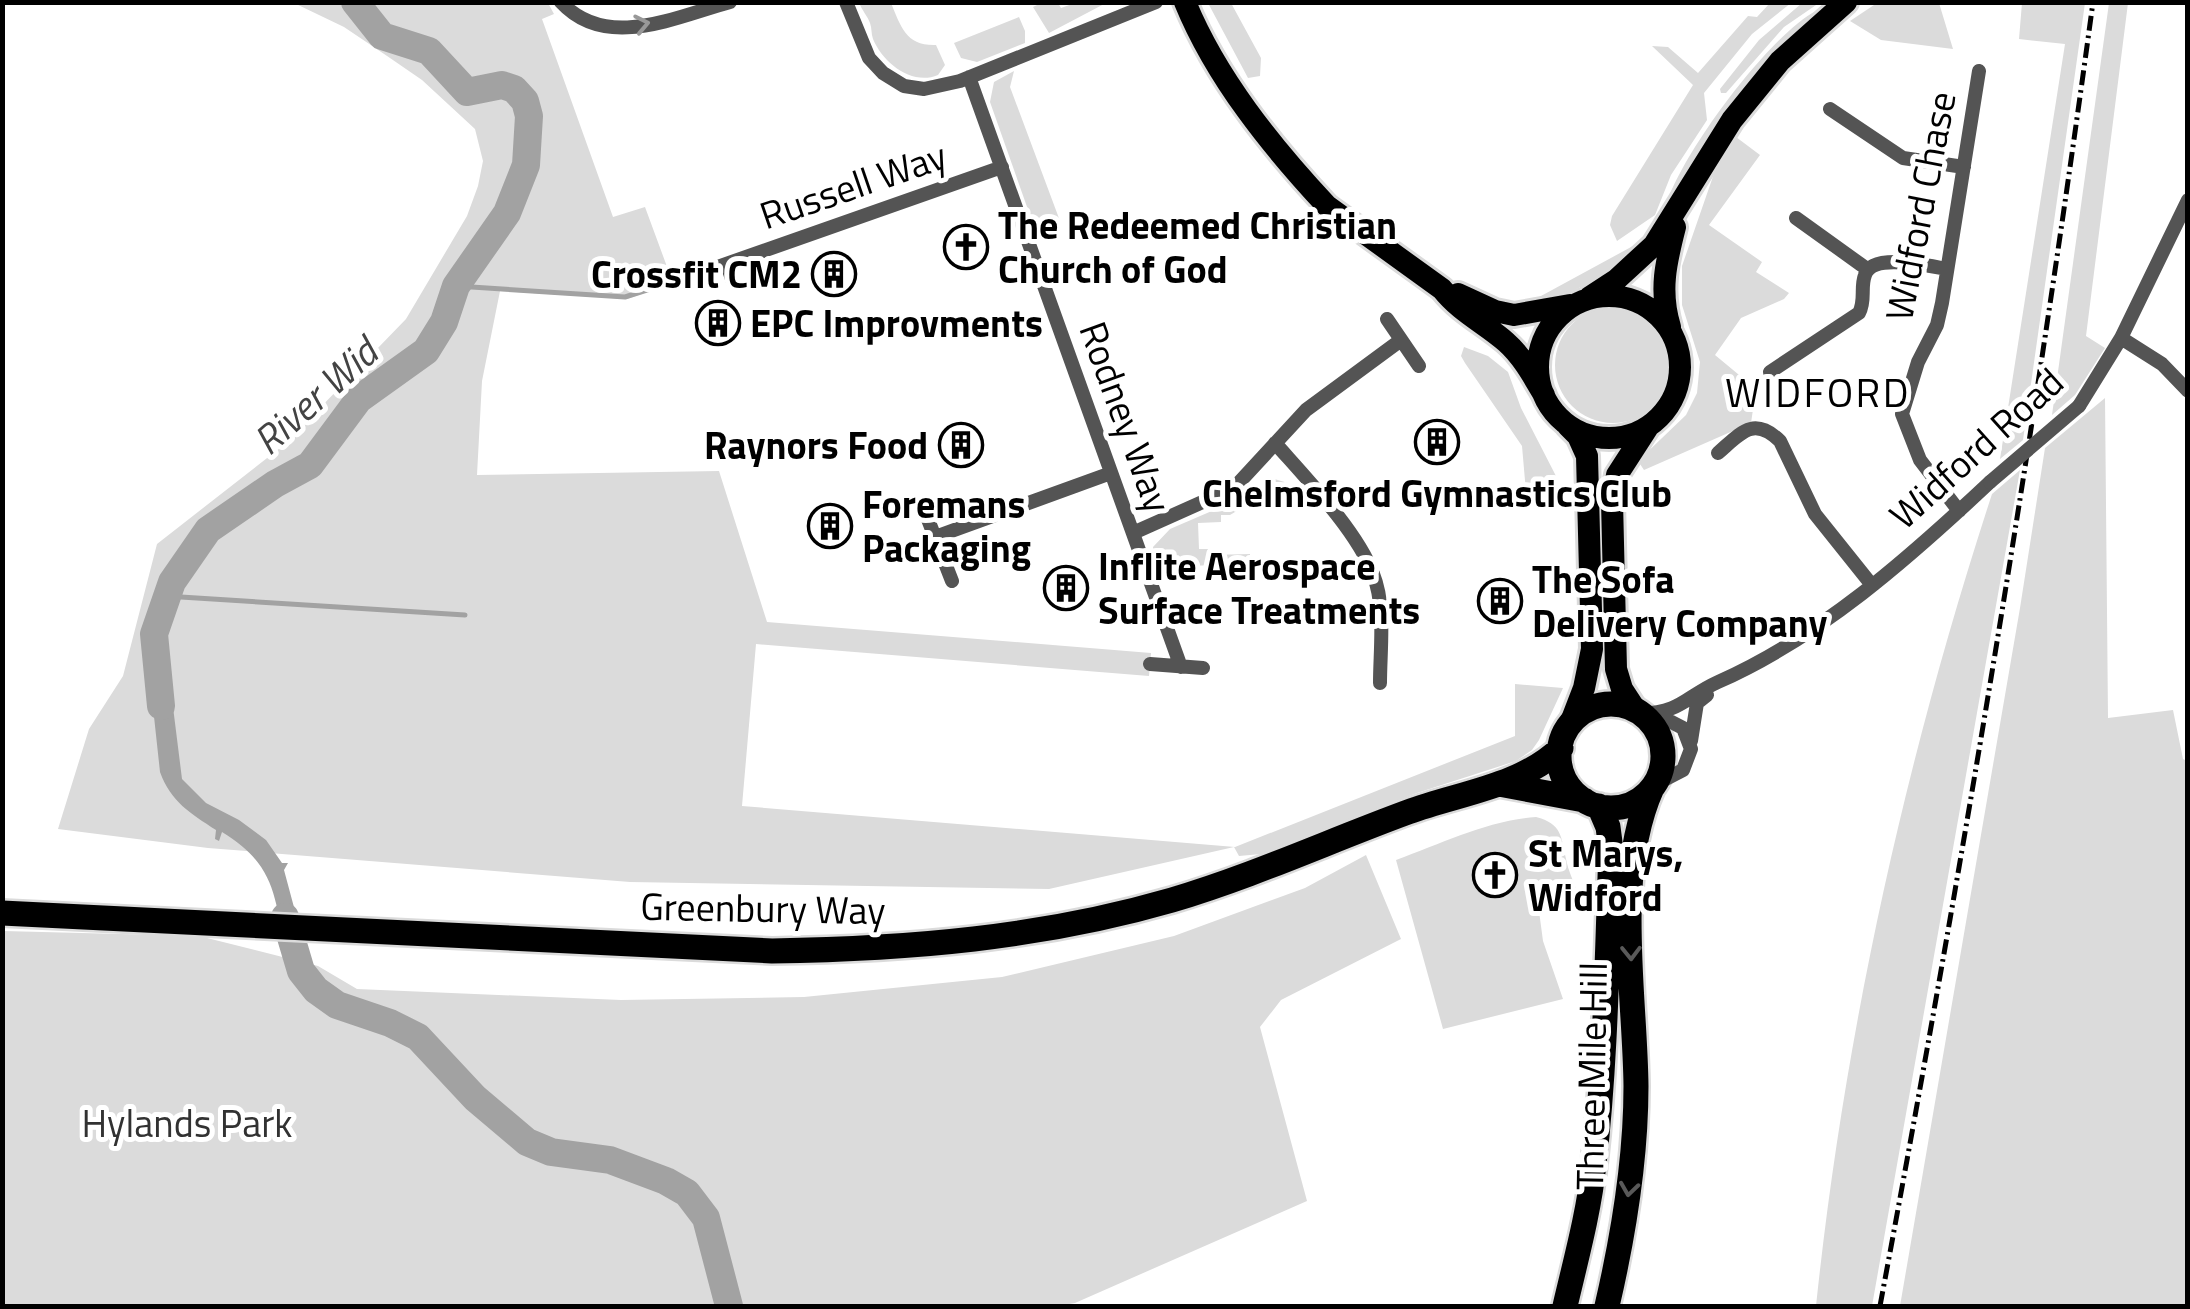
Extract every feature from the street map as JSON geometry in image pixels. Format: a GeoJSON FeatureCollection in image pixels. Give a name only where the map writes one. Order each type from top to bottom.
{"type":"FeatureCollection","features":[{"type":"Feature","properties":{"kind":"highway"},"geometry":{"type":"LineString","coordinates":[[1620,706],[1644,713],[1662,744],[1662,770],[1653,787],[1632,804],[1612,808],[1591,803],[1564,777],[1565,737],[1581,714],[1598,707],[1620,706]]}},
{"type":"Feature","properties":{"kind":"highway","name":"Greenbury Way"},"geometry":{"type":"LineString","coordinates":[[2,913],[772,951],[858,950],[968,941],[1063,926],[1169,900],[1269,868],[1435,802],[1499,784],[1539,765],[1565,737]]}},
{"type":"Feature","properties":{"kind":"highway","name":"Greenbury Way"},"geometry":{"type":"LineString","coordinates":[[1499,784],[1564,794],[1591,803]]}},
{"type":"Feature","properties":{"kind":"highway","name":"Three Mile Hill"},"geometry":{"type":"LineString","coordinates":[[1607,1306],[1632,1172],[1636,1084],[1631,883],[1642,810],[1653,787]]}},
{"type":"Feature","properties":{"kind":"highway","name":"Three Mile Hill"},"geometry":{"type":"LineString","coordinates":[[1565,1306],[1594,1165],[1607,1014],[1611,850],[1608,826],[1591,803]]}},
{"type":"Feature","properties":{"kind":"main road"},"geometry":{"type":"LineString","coordinates":[[1185,2],[1203,43],[1242,102],[1312,190],[1327,206],[1442,289],[1514,316],[1614,296],[1636,300],[1658,314],[1670,330]]}},
{"type":"Feature","properties":{"kind":"main road"},"geometry":{"type":"LineString","coordinates":[[1544,395],[1538,369],[1542,342],[1558,317],[1636,264],[1679,209],[1699,169],[1732,120],[1780,60],[1846,2]]}},
{"type":"Feature","properties":{"kind":"main road"},"geometry":{"type":"LineString","coordinates":[[1644,713],[1622,689],[1616,668],[1612,500],[1617,475],[1648,427],[1668,408],[1680,382],[1680,355],[1665,311],[1663,274],[1679,209]]}},
{"type":"Feature","properties":{"kind":"main road"},"geometry":{"type":"LineString","coordinates":[[1442,289],[1454,305],[1519,355],[1562,420],[1578,436],[1587,456],[1591,658],[1565,737]]}},
{"type":"Feature","properties":{"kind":"main road"},"geometry":{"type":"LineString","coordinates":[[1562,420],[1581,432],[1605,438],[1629,436],[1648,427]]}},
{"type":"Feature","properties":{"kind":"street"},"geometry":{"type":"LineString","coordinates":[[560,2],[577,18],[612,28],[638,26],[730,2]]}},
{"type":"Feature","properties":{"kind":"street"},"geometry":{"type":"LineString","coordinates":[[846,2],[869,58],[883,73],[904,86],[943,87],[1156,2]]}},
{"type":"Feature","properties":{"kind":"street","name":"Widford Chase"},"geometry":{"type":"LineString","coordinates":[[1959,511],[1920,460],[1902,414],[1918,362],[1937,324],[1979,71]]}},
{"type":"Feature","properties":{"kind":"street","name":"Rodney Way"},"geometry":{"type":"LineString","coordinates":[[969,77],[1181,666]]}},
{"type":"Feature","properties":{"kind":"street"},"geometry":{"type":"LineString","coordinates":[[1830,109],[1903,158],[1964,167]]}},
{"type":"Feature","properties":{"kind":"street","name":"Russell Way"},"geometry":{"type":"LineString","coordinates":[[689,277],[1002,167]]}},
{"type":"Feature","properties":{"kind":"street","name":"Widford Road"},"geometry":{"type":"LineString","coordinates":[[1644,713],[1675,710],[1704,689],[1814,630],[2079,406],[2121,338],[2188,200]]}},
{"type":"Feature","properties":{"kind":"street"},"geometry":{"type":"LineString","coordinates":[[1796,218],[1867,268]]}},
{"type":"Feature","properties":{"kind":"street"},"geometry":{"type":"LineString","coordinates":[[1770,372],[1859,314],[1864,306],[1863,278],[1867,268],[1898,262],[1947,269]]}},
{"type":"Feature","properties":{"kind":"street","name":"Russell Way"},"geometry":{"type":"LineString","coordinates":[[726,264],[733,282]]}},
{"type":"Feature","properties":{"kind":"street"},"geometry":{"type":"LineString","coordinates":[[1387,319],[1419,366]]}},
{"type":"Feature","properties":{"kind":"street"},"geometry":{"type":"LineString","coordinates":[[2121,338],[2162,364],[2188,390]]}},
{"type":"Feature","properties":{"kind":"street"},"geometry":{"type":"LineString","coordinates":[[1133,533],[1234,488],[1306,410],[1401,340]]}},
{"type":"Feature","properties":{"kind":"street"},"geometry":{"type":"LineString","coordinates":[[1718,453],[1746,430],[1772,434],[1780,441],[1815,514],[1871,584]]}},
{"type":"Feature","properties":{"kind":"street"},"geometry":{"type":"LineString","coordinates":[[1275,443],[1362,551],[1374,575],[1380,621],[1380,683]]}},
{"type":"Feature","properties":{"kind":"street"},"geometry":{"type":"LineString","coordinates":[[935,537],[1111,472]]}},
{"type":"Feature","properties":{"kind":"street"},"geometry":{"type":"LineString","coordinates":[[922,504],[952,581]]}},
{"type":"Feature","properties":{"kind":"street"},"geometry":{"type":"LineString","coordinates":[[1150,664],[1203,668]]}},
{"type":"Feature","properties":{"kind":"street","name":"Widford Road"},"geometry":{"type":"LineString","coordinates":[[1653,787],[1683,770],[1690,756],[1697,703],[1732,677]]}},
{"type":"Feature","properties":{"kind":"street"},"geometry":{"type":"LineString","coordinates":[[1644,713],[1684,728],[1690,741]]}},
{"type":"Feature","properties":{"kind":"green space"},"geometry":{"type":"Polygon","coordinates":[[[1043,2],[1058,3],[1061,8],[1075,3],[1106,3],[1049,33],[1033,7],[1043,2]]]}},
{"type":"Feature","properties":{"kind":"green space"},"geometry":{"type":"Polygon","coordinates":[[[294,3],[548,3],[554,14],[542,19],[613,217],[645,207],[673,283],[627,299],[500,291],[482,381],[477,475],[719,471],[767,622],[1151,653],[1149,676],[756,644],[742,806],[1235,847],[1515,736],[1515,684],[1563,688],[1539,740],[1516,761],[1417,793],[1261,854],[1239,856],[1234,847],[1049,889],[630,882],[208,848],[58,829],[89,729],[123,676],[157,544],[285,444],[406,319],[467,216],[478,186],[483,161],[475,129],[422,80],[344,27],[294,3]]]}},
{"type":"Feature","properties":{"kind":"green space"},"geometry":{"type":"Polygon","coordinates":[[[859,3],[891,3],[911,38],[936,45],[945,65],[938,75],[909,75],[891,64],[872,37],[859,3]]]}},
{"type":"Feature","properties":{"kind":"green space"},"geometry":{"type":"Polygon","coordinates":[[[1208,3],[1231,3],[1261,58],[1260,76],[1248,78],[1208,3]]]}},
{"type":"Feature","properties":{"kind":"green space"},"geometry":{"type":"Polygon","coordinates":[[[1770,3],[1791,3],[1752,34],[1704,93],[1707,120],[1671,175],[1655,215],[1617,241],[1610,225],[1612,216],[1693,85],[1652,46],[1668,47],[1698,73],[1748,16],[1757,17],[1770,3]]]}},
{"type":"Feature","properties":{"kind":"green space"},"geometry":{"type":"Polygon","coordinates":[[[1802,3],[1819,3],[1784,27],[1726,93],[1721,93],[1720,89],[1759,40],[1802,3]]]}},
{"type":"Feature","properties":{"kind":"green space"},"geometry":{"type":"Polygon","coordinates":[[[1877,3],[1939,3],[1953,49],[1881,40],[1850,21],[1877,3]]]}},
{"type":"Feature","properties":{"kind":"green space"},"geometry":{"type":"Polygon","coordinates":[[[2022,3],[2085,3],[2023,440],[2000,459],[2065,44],[2019,39],[2022,3]]]}},
{"type":"Feature","properties":{"kind":"green space"},"geometry":{"type":"Polygon","coordinates":[[[2109,3],[2128,3],[2086,336],[2105,348],[2075,395],[2052,415],[2109,3]]]}},
{"type":"Feature","properties":{"kind":"green space"},"geometry":{"type":"Polygon","coordinates":[[[1816,11],[1770,56],[1731,105],[1664,212],[1686,162],[1727,101],[1774,45],[1816,11]]]}},
{"type":"Feature","properties":{"kind":"green space"},"geometry":{"type":"Polygon","coordinates":[[[1019,17],[1025,43],[977,62],[961,58],[954,43],[1019,17]]]}},
{"type":"Feature","properties":{"kind":"green space"},"geometry":{"type":"Polygon","coordinates":[[[1014,71],[1010,87],[1060,221],[1045,230],[1032,221],[990,102],[994,82],[1014,71]]]}},
{"type":"Feature","properties":{"kind":"green space"},"geometry":{"type":"Polygon","coordinates":[[[1736,137],[1760,155],[1709,225],[1762,262],[1756,272],[1789,293],[1784,299],[1741,318],[1715,355],[1756,389],[1751,423],[1644,470],[1638,461],[1686,415],[1697,393],[1700,362],[1682,305],[1682,266],[1718,162],[1736,137]]]}},
{"type":"Feature","properties":{"kind":"green space"},"geometry":{"type":"Polygon","coordinates":[[[1644,240],[1602,276],[1554,298],[1517,309],[1644,240]]]}},
{"type":"Feature","properties":{"kind":"green space"},"geometry":{"type":"Polygon","coordinates":[[[1613,307],[1635,311],[1654,324],[1667,343],[1671,365],[1667,387],[1654,406],[1635,419],[1613,423],[1591,419],[1572,406],[1559,387],[1555,365],[1559,343],[1572,324],[1591,311],[1613,307]]]}},
{"type":"Feature","properties":{"kind":"green space"},"geometry":{"type":"Polygon","coordinates":[[[1464,347],[1488,356],[1508,372],[1521,408],[1557,478],[1557,498],[1541,501],[1526,492],[1522,446],[1465,363],[1461,356],[1464,347]]]}},
{"type":"Feature","properties":{"kind":"green space"},"geometry":{"type":"Polygon","coordinates":[[[2105,398],[2108,718],[2173,710],[2183,759],[2187,761],[2187,1306],[1900,1306],[2045,448],[2105,398]]]}},
{"type":"Feature","properties":{"kind":"green space"},"geometry":{"type":"Polygon","coordinates":[[[2020,470],[1872,1306],[1816,1306],[1844,1100],[1906,794],[1992,494],[2020,470]]]}},
{"type":"Feature","properties":{"kind":"green space"},"geometry":{"type":"Polygon","coordinates":[[[1271,478],[1288,483],[1291,492],[1286,495],[1270,491],[1230,515],[1221,515],[1221,522],[1198,523],[1199,549],[1209,549],[1210,555],[1250,554],[1250,564],[1155,567],[1153,547],[1170,529],[1235,501],[1271,478]]]}},
{"type":"Feature","properties":{"kind":"green space"},"geometry":{"type":"Polygon","coordinates":[[[1536,817],[1551,823],[1559,832],[1577,891],[1539,911],[1543,941],[1563,999],[1443,1029],[1396,860],[1482,828],[1536,817]]]}},
{"type":"Feature","properties":{"kind":"green space","name":"Hylands Park"},"geometry":{"type":"Polygon","coordinates":[[[1366,855],[1401,939],[1281,1000],[1260,1027],[1307,1201],[1075,1303],[3,1306],[3,931],[199,936],[318,966],[357,989],[621,1000],[804,997],[1002,977],[1174,936],[1305,888],[1366,855]]]}},
{"type":"Feature","properties":{"kind":"shaded area"},"geometry":{"type":"Polygon","coordinates":[[[168,667],[182,779],[206,803],[266,840],[282,863],[288,863],[284,870],[306,952],[286,952],[270,883],[253,857],[222,832],[219,841],[215,839],[216,830],[182,806],[164,782],[149,670],[168,667]]]}},
{"type":"Feature","properties":{"kind":"waterway","name":"River Wid"},"geometry":{"type":"LineString","coordinates":[[161,706],[154,634],[172,582],[208,530],[310,465],[359,399],[426,351],[444,322],[456,286],[507,213],[526,165],[529,116],[525,101],[514,89],[502,85],[467,92],[429,51],[382,36],[355,2]]}},
{"type":"Feature","properties":{"kind":"waterway"},"geometry":{"type":"LineString","coordinates":[[456,286],[625,297],[672,282]]}},
{"type":"Feature","properties":{"kind":"waterway"},"geometry":{"type":"LineString","coordinates":[[165,596],[465,615]]}},
{"type":"Feature","properties":{"kind":"waterway","name":"River Wid"},"geometry":{"type":"LineString","coordinates":[[285,917],[301,971],[316,990],[337,1005],[418,1037],[475,1098],[527,1142],[551,1152],[610,1160],[687,1193],[706,1218],[729,1306]]}},
{"type":"Feature","properties":{"kind":"railway"},"geometry":{"type":"LineString","coordinates":[[1880,1306],[1995,656],[2093,2]]}},
{"type":"Feature","properties":{"kind":"place","name":"The Redeemed Christian Church of God"},"geometry":{"type":"Point","coordinates":[966,247]}},
{"type":"Feature","properties":{"kind":"place","name":"Crossfit CM2"},"geometry":{"type":"Point","coordinates":[834,274]}},
{"type":"Feature","properties":{"kind":"place","name":"EPC Improvments"},"geometry":{"type":"Point","coordinates":[718,323]}},
{"type":"Feature","properties":{"kind":"place","name":"Chelmsford Gymnastics Club"},"geometry":{"type":"Point","coordinates":[1437,442]}},
{"type":"Feature","properties":{"kind":"place","name":"Raynors Food"},"geometry":{"type":"Point","coordinates":[961,445]}},
{"type":"Feature","properties":{"kind":"place","name":"Foremans Packaging"},"geometry":{"type":"Point","coordinates":[830,526]}},
{"type":"Feature","properties":{"kind":"place","name":"Inflite Aerospace Surface Treatments"},"geometry":{"type":"Point","coordinates":[1066,588]}},
{"type":"Feature","properties":{"kind":"place","name":"The Sofa Delivery Company"},"geometry":{"type":"Point","coordinates":[1500,601]}},
{"type":"Feature","properties":{"kind":"place","name":"St Marys, Widford"},"geometry":{"type":"Point","coordinates":[1495,875]}},
{"type":"Feature","properties":{"kind":"district","name":"WIDFORD"},"geometry":{"type":"Point","coordinates":[1818,392]}}]}
